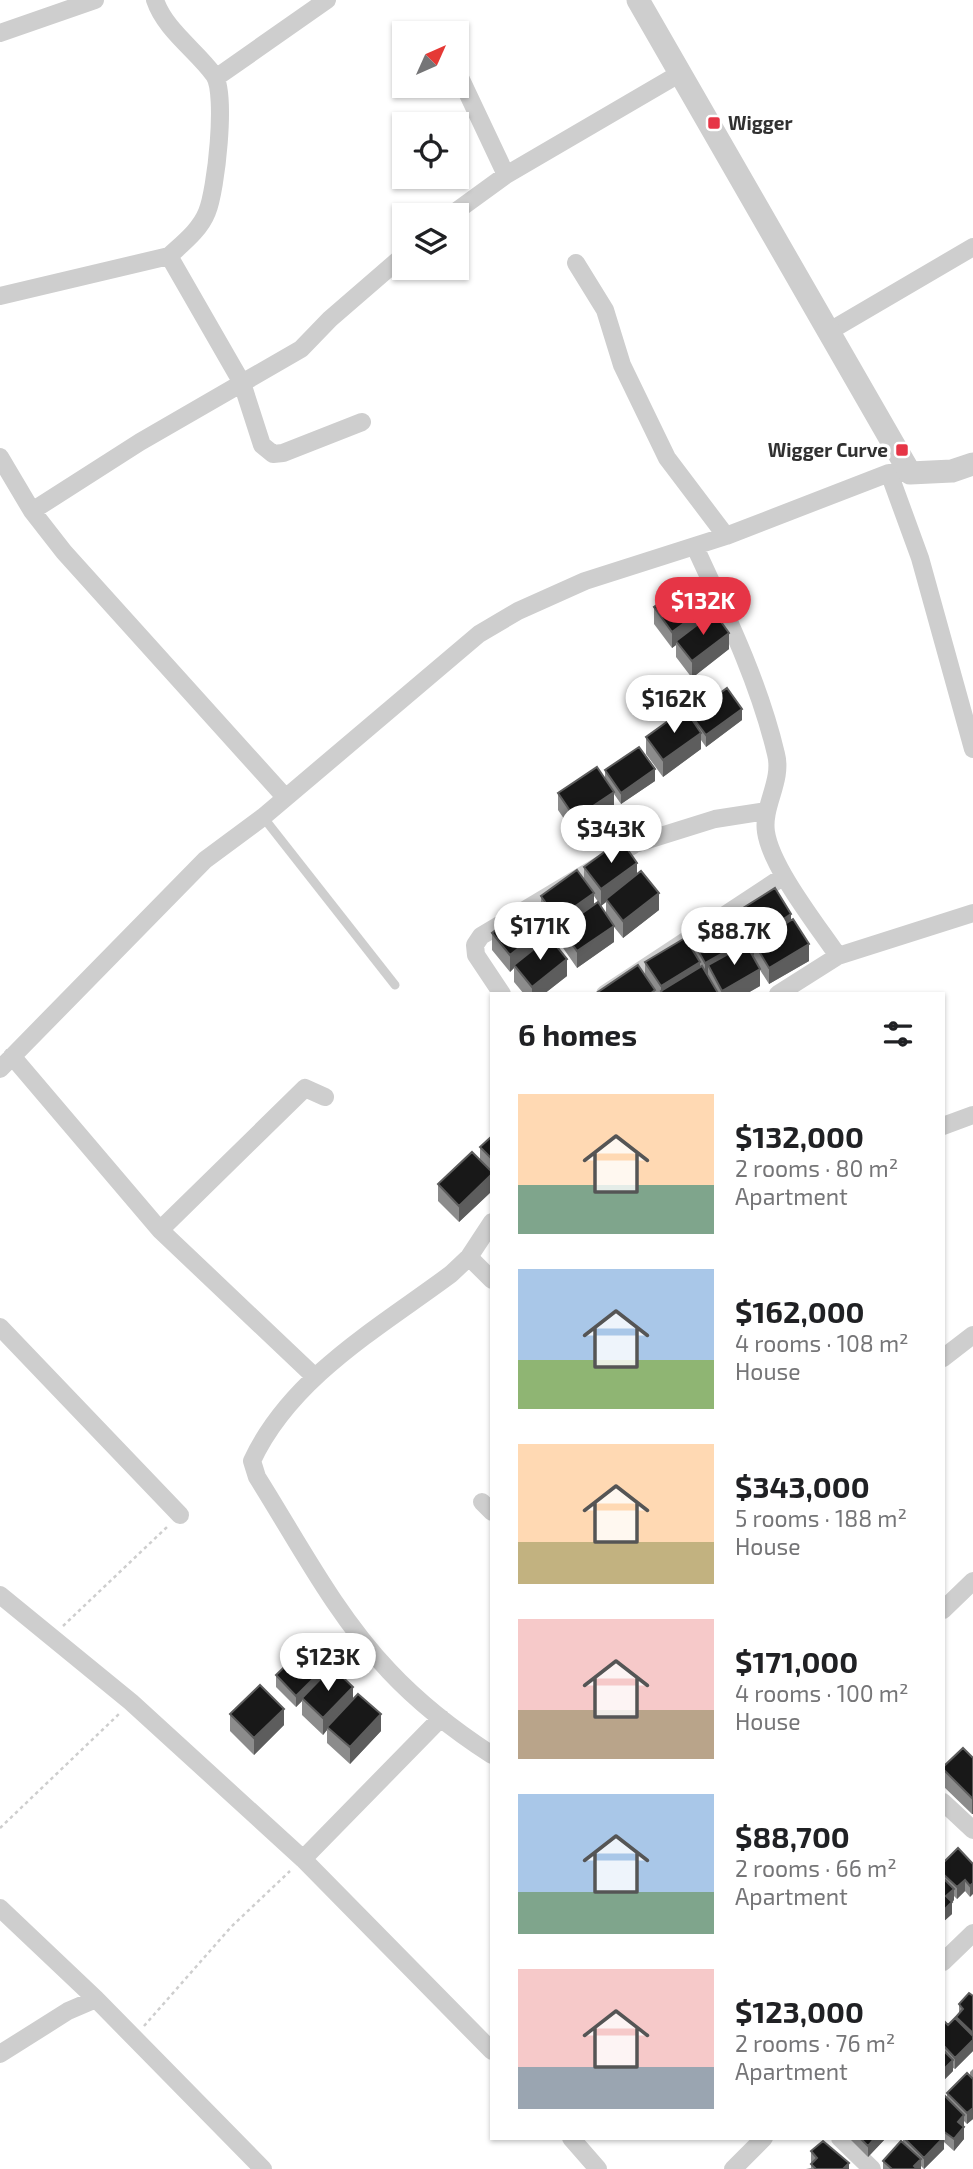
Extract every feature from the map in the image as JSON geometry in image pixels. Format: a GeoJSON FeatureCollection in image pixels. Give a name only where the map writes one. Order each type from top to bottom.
{"type":"FeatureCollection","features":[{"type":"Feature","properties":{"kind":"street"},"geometry":{"type":"LineString","coordinates":[[0,33],[95,0]]}},
{"type":"Feature","properties":{"kind":"street"},"geometry":{"type":"LineString","coordinates":[[0,296],[169,256],[193,233],[206,214],[213,194],[221,111],[217,78],[171,27],[155,0]]}},
{"type":"Feature","properties":{"kind":"street"},"geometry":{"type":"LineString","coordinates":[[217,78],[327,0]]}},
{"type":"Feature","properties":{"kind":"street"},"geometry":{"type":"LineString","coordinates":[[638,0],[828,332],[899,473],[972,743]]}},
{"type":"Feature","properties":{"kind":"street"},"geometry":{"type":"LineString","coordinates":[[468,203],[506,175],[679,74]]}},
{"type":"Feature","properties":{"kind":"street"},"geometry":{"type":"LineString","coordinates":[[469,96],[506,175]]}},
{"type":"Feature","properties":{"kind":"street"},"geometry":{"type":"LineString","coordinates":[[828,332],[973,247]]}},
{"type":"Feature","properties":{"kind":"street"},"geometry":{"type":"LineString","coordinates":[[169,256],[242,383],[262,444],[273,454],[284,453],[362,422]]}},
{"type":"Feature","properties":{"kind":"street"},"geometry":{"type":"LineString","coordinates":[[576,263],[605,310],[622,365],[667,458],[726,536]]}},
{"type":"Feature","properties":{"kind":"street"},"geometry":{"type":"LineString","coordinates":[[32,511],[139,442],[301,349],[392,266]]}},
{"type":"Feature","properties":{"kind":"street"},"geometry":{"type":"LineString","coordinates":[[1,463],[32,511],[64,552],[285,797]]}},
{"type":"Feature","properties":{"kind":"street"},"geometry":{"type":"LineString","coordinates":[[315,1377],[160,1230],[6,1063],[205,860],[262,817],[479,634],[518,611],[585,581],[695,547],[899,473],[952,471],[973,464]]}},
{"type":"Feature","properties":{"kind":"street"},"geometry":{"type":"LineString","coordinates":[[695,547],[732,626],[768,720],[778,760],[766,811],[766,833],[784,876],[838,956]]}},
{"type":"Feature","properties":{"kind":"street"},"geometry":{"type":"LineString","coordinates":[[501,992],[476,955],[475,945],[481,936],[635,844],[715,819],[766,811]]}},
{"type":"Feature","properties":{"kind":"street"},"geometry":{"type":"LineString","coordinates":[[608,992],[784,876]]}},
{"type":"Feature","properties":{"kind":"street"},"geometry":{"type":"LineString","coordinates":[[781,992],[838,956],[973,913]]}},
{"type":"Feature","properties":{"kind":"street"},"geometry":{"type":"LineString","coordinates":[[160,1230],[305,1088],[325,1097]]}},
{"type":"Feature","properties":{"kind":"street"},"geometry":{"type":"LineString","coordinates":[[945,1125],[973,1115]]}},
{"type":"Feature","properties":{"kind":"street"},"geometry":{"type":"LineString","coordinates":[[490,1226],[469,1257],[315,1377],[275,1419],[252,1461],[257,1476],[326,1588],[364,1641],[389,1671],[441,1718],[490,1754]]}},
{"type":"Feature","properties":{"kind":"street"},"geometry":{"type":"LineString","coordinates":[[469,1257],[490,1278]]}},
{"type":"Feature","properties":{"kind":"street"},"geometry":{"type":"LineString","coordinates":[[0,1327],[180,1515]]}},
{"type":"Feature","properties":{"kind":"street"},"geometry":{"type":"LineString","coordinates":[[945,1356],[973,1335]]}},
{"type":"Feature","properties":{"kind":"street"},"geometry":{"type":"LineString","coordinates":[[945,1608],[973,1581]]}},
{"type":"Feature","properties":{"kind":"street"},"geometry":{"type":"LineString","coordinates":[[0,1594],[131,1702],[303,1859],[490,2049]]}},
{"type":"Feature","properties":{"kind":"street"},"geometry":{"type":"LineString","coordinates":[[303,1859],[441,1718]]}},
{"type":"Feature","properties":{"kind":"street"},"geometry":{"type":"LineString","coordinates":[[945,1804],[973,1830]]}},
{"type":"Feature","properties":{"kind":"street"},"geometry":{"type":"LineString","coordinates":[[0,1908],[96,1998],[263,2169]]}},
{"type":"Feature","properties":{"kind":"street"},"geometry":{"type":"LineString","coordinates":[[945,1960],[973,1933]]}},
{"type":"Feature","properties":{"kind":"street"},"geometry":{"type":"LineString","coordinates":[[0,2054],[68,2011],[96,1998]]}},
{"type":"Feature","properties":{"kind":"street"},"geometry":{"type":"LineString","coordinates":[[573,2140],[598,2169]]}},
{"type":"Feature","properties":{"kind":"street"},"geometry":{"type":"LineString","coordinates":[[733,2169],[762,2140]]}},
{"type":"Feature","properties":{"kind":"street"},"geometry":{"type":"LineString","coordinates":[[842,2140],[872,2169]]}},
{"type":"Feature","properties":{"kind":"lane"},"geometry":{"type":"LineString","coordinates":[[262,817],[395,985]]}},
{"type":"Feature","properties":{"kind":"path"},"geometry":{"type":"LineString","coordinates":[[51,1637],[180,1515]]}},
{"type":"Feature","properties":{"kind":"path"},"geometry":{"type":"LineString","coordinates":[[0,1828],[131,1702]]}},
{"type":"Feature","properties":{"kind":"path"},"geometry":{"type":"LineString","coordinates":[[133,2038],[231,1927],[303,1859]]}},
{"type":"Feature","properties":{"kind":"building"},"geometry":{"type":"Polygon","coordinates":[[[690,580],[709,605],[672,632],[654,607],[690,580]]]}},
{"type":"Feature","properties":{"kind":"building"},"geometry":{"type":"Polygon","coordinates":[[[714,612],[729,633],[692,661],[676,641],[714,612]]]}},
{"type":"Feature","properties":{"kind":"building"},"geometry":{"type":"Polygon","coordinates":[[[727,688],[742,709],[706,735],[691,715],[727,688]]]}},
{"type":"Feature","properties":{"kind":"building"},"geometry":{"type":"Polygon","coordinates":[[[685,709],[701,733],[663,760],[646,737],[685,709]]]}},
{"type":"Feature","properties":{"kind":"building"},"geometry":{"type":"Polygon","coordinates":[[[639,747],[655,769],[621,793],[605,770],[639,747]]]}},
{"type":"Feature","properties":{"kind":"building"},"geometry":{"type":"Polygon","coordinates":[[[597,767],[614,792],[575,818],[558,793],[597,767]]]}},
{"type":"Feature","properties":{"kind":"building"},"geometry":{"type":"Polygon","coordinates":[[[621,840],[637,863],[601,889],[584,867],[621,840]]]}},
{"type":"Feature","properties":{"kind":"building"},"geometry":{"type":"Polygon","coordinates":[[[577,870],[594,893],[557,919],[541,896],[577,870]]]}},
{"type":"Feature","properties":{"kind":"building"},"geometry":{"type":"Polygon","coordinates":[[[641,871],[659,893],[623,921],[606,899],[641,871]]]}},
{"type":"Feature","properties":{"kind":"building"},"geometry":{"type":"Polygon","coordinates":[[[775,888],[791,914],[752,940],[735,913],[775,888]]]}},
{"type":"Feature","properties":{"kind":"building"},"geometry":{"type":"Polygon","coordinates":[[[598,902],[614,926],[577,951],[561,928],[598,902]]]}},
{"type":"Feature","properties":{"kind":"building"},"geometry":{"type":"Polygon","coordinates":[[[528,905],[545,927],[510,955],[492,933],[528,905]]]}},
{"type":"Feature","properties":{"kind":"building"},"geometry":{"type":"Polygon","coordinates":[[[729,914],[744,941],[705,963],[690,936],[729,914]]]}},
{"type":"Feature","properties":{"kind":"building"},"geometry":{"type":"Polygon","coordinates":[[[793,919],[809,944],[769,968],[754,943],[793,919]]]}},
{"type":"Feature","properties":{"kind":"building"},"geometry":{"type":"Polygon","coordinates":[[[549,937],[567,959],[532,987],[514,965],[549,937]]]}},
{"type":"Feature","properties":{"kind":"building"},"geometry":{"type":"Polygon","coordinates":[[[685,938],[700,962],[661,986],[645,962],[685,938]]]}},
{"type":"Feature","properties":{"kind":"building"},"geometry":{"type":"Polygon","coordinates":[[[746,944],[760,969],[722,991],[708,965],[746,944]]]}},
{"type":"Feature","properties":{"kind":"building"},"geometry":{"type":"Polygon","coordinates":[[[638,965],[655,990],[652,992],[598,992],[638,965]]]}},
{"type":"Feature","properties":{"kind":"building"},"geometry":{"type":"Polygon","coordinates":[[[702,966],[717,992],[662,992],[702,966]]]}},
{"type":"Feature","properties":{"kind":"building"},"geometry":{"type":"Polygon","coordinates":[[[490,1138],[490,1157],[480,1147],[490,1138]]]}},
{"type":"Feature","properties":{"kind":"building"},"geometry":{"type":"Polygon","coordinates":[[[472,1152],[490,1170],[490,1176],[459,1206],[438,1184],[472,1152]]]}},
{"type":"Feature","properties":{"kind":"building"},"geometry":{"type":"Polygon","coordinates":[[[305,1647],[325,1667],[296,1696],[276,1675],[305,1647]]]}},
{"type":"Feature","properties":{"kind":"building"},"geometry":{"type":"Polygon","coordinates":[[[332,1667],[353,1687],[323,1718],[302,1698],[332,1667]]]}},
{"type":"Feature","properties":{"kind":"building"},"geometry":{"type":"Polygon","coordinates":[[[260,1685],[284,1709],[254,1738],[230,1714],[260,1685]]]}},
{"type":"Feature","properties":{"kind":"building"},"geometry":{"type":"Polygon","coordinates":[[[358,1694],[381,1714],[350,1747],[327,1727],[358,1694]]]}},
{"type":"Feature","properties":{"kind":"building"},"geometry":{"type":"Polygon","coordinates":[[[963,1748],[973,1758],[972,1798],[945,1771],[945,1765],[963,1748]]]}},
{"type":"Feature","properties":{"kind":"building"},"geometry":{"type":"Polygon","coordinates":[[[958,1848],[973,1864],[973,1883],[970,1886],[965,1880],[957,1887],[945,1876],[945,1861],[958,1848]]]}},
{"type":"Feature","properties":{"kind":"building"},"geometry":{"type":"Polygon","coordinates":[[[945,1880],[954,1889],[946,1896],[952,1902],[945,1909],[945,1880]]]}},
{"type":"Feature","properties":{"kind":"building"},"geometry":{"type":"Polygon","coordinates":[[[969,1993],[973,1996],[973,2033],[956,2017],[963,2009],[959,2004],[969,1993]]]}},
{"type":"Feature","properties":{"kind":"building"},"geometry":{"type":"Polygon","coordinates":[[[955,2018],[973,2036],[973,2040],[955,2058],[945,2047],[945,2022],[948,2025],[955,2018]]]}},
{"type":"Feature","properties":{"kind":"building"},"geometry":{"type":"Polygon","coordinates":[[[945,2052],[953,2060],[945,2068],[945,2052]]]}},
{"type":"Feature","properties":{"kind":"building"},"geometry":{"type":"Polygon","coordinates":[[[967,2073],[973,2079],[973,2108],[967,2113],[947,2093],[967,2073]]]}},
{"type":"Feature","properties":{"kind":"building"},"geometry":{"type":"Polygon","coordinates":[[[945,2096],[964,2115],[958,2122],[964,2127],[954,2139],[945,2132],[945,2096]]]}},
{"type":"Feature","properties":{"kind":"building"},"geometry":{"type":"Polygon","coordinates":[[[862,2140],[873,2140],[868,2146],[862,2140]]]}},
{"type":"Feature","properties":{"kind":"building"},"geometry":{"type":"Polygon","coordinates":[[[906,2140],[941,2140],[924,2158],[906,2140]]]}},
{"type":"Feature","properties":{"kind":"building"},"geometry":{"type":"Polygon","coordinates":[[[823,2141],[849,2163],[843,2169],[816,2169],[811,2164],[817,2158],[811,2151],[823,2141]]]}},
{"type":"Feature","properties":{"kind":"building"},"geometry":{"type":"Polygon","coordinates":[[[901,2141],[921,2159],[914,2166],[917,2169],[892,2169],[883,2161],[901,2141]]]}},
{"type":"Feature","properties":{"kind":"place","name":"Wigger"},"geometry":{"type":"Point","coordinates":[714,123]}},
{"type":"Feature","properties":{"kind":"place","name":"Wigger Curve"},"geometry":{"type":"Point","coordinates":[902,450]}}]}
